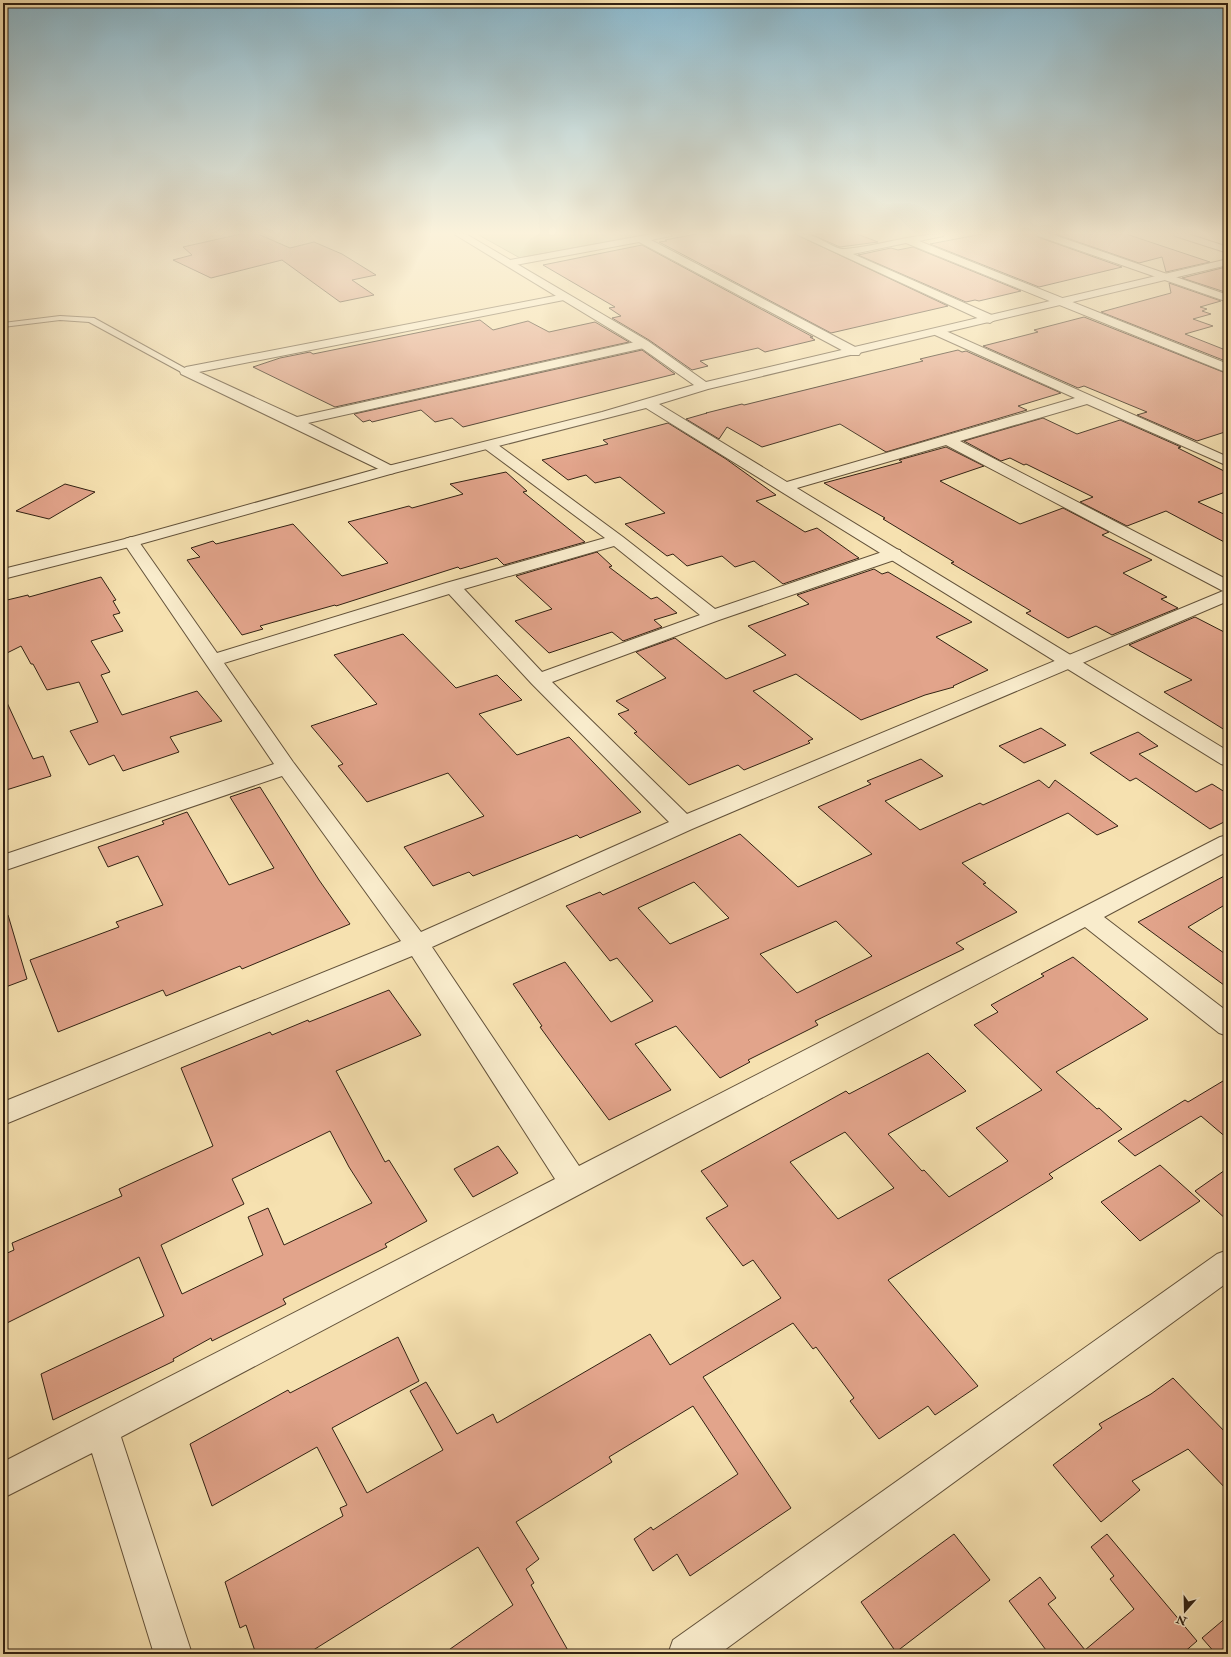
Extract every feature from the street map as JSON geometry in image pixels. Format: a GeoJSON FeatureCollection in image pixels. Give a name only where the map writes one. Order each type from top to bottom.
{"type":"FeatureCollection","features":[{"type":"Feature","properties":{"kind":"street"},"geometry":{"type":"LineString","coordinates":[[186,371],[492,311]]}},
{"type":"Feature","properties":{"kind":"street"},"geometry":{"type":"LineString","coordinates":[[589,311],[644,344],[704,386]]}},
{"type":"Feature","properties":{"kind":"street"},"geometry":{"type":"LineString","coordinates":[[778,311],[855,352]]}},
{"type":"Feature","properties":{"kind":"street"},"geometry":{"type":"LineString","coordinates":[[973,311],[990,319]]}},
{"type":"Feature","properties":{"kind":"street"},"geometry":{"type":"LineString","coordinates":[[3,574],[131,542],[389,470],[607,415],[704,386],[855,352],[1022,311]]}},
{"type":"Feature","properties":{"kind":"street"},"geometry":{"type":"LineString","coordinates":[[1083,311],[1228,369]]}},
{"type":"Feature","properties":{"kind":"street"},"geometry":{"type":"LineString","coordinates":[[939,332],[1228,462]]}},
{"type":"Feature","properties":{"kind":"street"},"geometry":{"type":"LineString","coordinates":[[295,422],[644,344]]}},
{"type":"Feature","properties":{"kind":"street"},"geometry":{"type":"LineString","coordinates":[[186,371],[295,422],[389,470]]}},
{"type":"Feature","properties":{"kind":"street"},"geometry":{"type":"LineString","coordinates":[[786,487],[1088,399]]}},
{"type":"Feature","properties":{"kind":"street"},"geometry":{"type":"LineString","coordinates":[[648,403],[1228,760]]}},
{"type":"Feature","properties":{"kind":"street"},"geometry":{"type":"LineString","coordinates":[[948,440],[1228,587]]}},
{"type":"Feature","properties":{"kind":"street"},"geometry":{"type":"LineString","coordinates":[[489,445],[617,540],[714,616]]}},
{"type":"Feature","properties":{"kind":"street"},"geometry":{"type":"LineString","coordinates":[[213,660],[452,587],[617,540]]}},
{"type":"Feature","properties":{"kind":"street"},"geometry":{"type":"LineString","coordinates":[[131,542],[286,767],[417,944],[574,1183]]}},
{"type":"Feature","properties":{"kind":"street"},"geometry":{"type":"LineString","coordinates":[[539,680],[714,616],[894,554]]}},
{"type":"Feature","properties":{"kind":"street"},"geometry":{"type":"LineString","coordinates":[[452,587],[539,680],[684,824]]}},
{"type":"Feature","properties":{"kind":"street"},"geometry":{"type":"LineString","coordinates":[[3,1114],[417,944],[684,824],[1070,663],[1228,594]]}},
{"type":"Feature","properties":{"kind":"street"},"geometry":{"type":"LineString","coordinates":[[3,863],[286,767]]}},
{"type":"Feature","properties":{"kind":"street"},"geometry":{"type":"LineString","coordinates":[[3,1481],[1228,842]]}},
{"type":"Feature","properties":{"kind":"street"},"geometry":{"type":"LineString","coordinates":[[1086,915],[1228,1026]]}},
{"type":"Feature","properties":{"kind":"street"},"geometry":{"type":"LineString","coordinates":[[687,1654],[1228,1264]]}},
{"type":"Feature","properties":{"kind":"street"},"geometry":{"type":"LineString","coordinates":[[102,1430],[173,1654]]}},
{"type":"Feature","properties":{"kind":"lane"},"geometry":{"type":"LineString","coordinates":[[3,326],[60,318],[91,320],[186,371]]}},
{"type":"Feature","properties":{"kind":"building"},"geometry":{"type":"Polygon","coordinates":[[[614,311],[765,311],[813,337],[810,337],[815,340],[765,352],[758,348],[700,361],[708,366],[692,370],[649,340],[612,318],[621,316],[614,311]]]}},
{"type":"Feature","properties":{"kind":"building"},"geometry":{"type":"Polygon","coordinates":[[[790,311],[925,311],[831,333],[790,311]]]}},
{"type":"Feature","properties":{"kind":"building"},"geometry":{"type":"Polygon","coordinates":[[[1203,311],[1211,314],[1193,319],[1213,326],[1185,334],[1228,351],[1228,362],[1101,312],[1203,311]]]}},
{"type":"Feature","properties":{"kind":"building"},"geometry":{"type":"Polygon","coordinates":[[[1084,317],[1228,374],[1228,431],[1197,441],[1137,415],[1147,412],[1084,386],[1078,388],[983,346],[1038,332],[1034,330],[1084,317]]]}},
{"type":"Feature","properties":{"kind":"building"},"geometry":{"type":"Polygon","coordinates":[[[480,320],[493,330],[528,321],[549,332],[595,322],[629,342],[335,407],[253,367],[280,358],[310,352],[313,354],[480,320]]]}},
{"type":"Feature","properties":{"kind":"building"},"geometry":{"type":"Polygon","coordinates":[[[642,350],[675,374],[463,427],[452,418],[435,422],[421,410],[372,422],[370,420],[363,422],[354,414],[642,350]]]}},
{"type":"Feature","properties":{"kind":"building"},"geometry":{"type":"Polygon","coordinates":[[[958,350],[962,352],[966,351],[1061,393],[1018,406],[1027,410],[886,452],[840,424],[762,447],[727,427],[719,439],[686,419],[742,404],[744,405],[923,361],[920,359],[958,350]]]}},
{"type":"Feature","properties":{"kind":"building"},"geometry":{"type":"Polygon","coordinates":[[[1043,418],[1077,434],[1120,420],[1181,447],[1178,448],[1228,473],[1228,491],[1198,502],[1228,516],[1228,544],[1166,511],[1127,526],[1080,502],[1093,497],[1026,464],[1024,465],[1010,458],[1001,461],[964,441],[1043,418]]]}},
{"type":"Feature","properties":{"kind":"building"},"geometry":{"type":"Polygon","coordinates":[[[668,423],[726,459],[776,495],[756,501],[805,532],[817,528],[859,558],[783,584],[754,561],[735,567],[722,556],[687,566],[673,554],[667,556],[625,524],[665,513],[620,477],[595,483],[586,475],[568,480],[542,460],[608,444],[603,440],[668,423]]]}},
{"type":"Feature","properties":{"kind":"building"},"geometry":{"type":"Polygon","coordinates":[[[946,447],[984,466],[940,481],[1020,524],[1063,508],[1109,532],[1102,535],[1152,560],[1123,573],[1167,597],[1161,599],[1178,608],[1112,635],[1096,626],[1068,638],[1026,613],[1031,611],[951,563],[954,562],[883,519],[885,518],[824,483],[902,462],[899,460],[946,447]]]}},
{"type":"Feature","properties":{"kind":"building"},"geometry":{"type":"Polygon","coordinates":[[[506,472],[527,491],[523,492],[585,542],[504,565],[497,558],[460,569],[458,567],[336,606],[335,605],[260,626],[263,629],[242,635],[187,560],[200,557],[191,548],[213,541],[216,544],[293,524],[342,576],[388,563],[348,522],[409,506],[412,508],[463,494],[450,484],[506,472]]]}},
{"type":"Feature","properties":{"kind":"building"},"geometry":{"type":"Polygon","coordinates":[[[65,484],[95,492],[49,519],[16,511],[65,484]]]}},
{"type":"Feature","properties":{"kind":"building"},"geometry":{"type":"Polygon","coordinates":[[[597,552],[612,566],[609,567],[651,599],[657,597],[677,613],[654,620],[662,627],[623,641],[612,632],[549,653],[515,621],[552,609],[516,576],[597,552]]]}},
{"type":"Feature","properties":{"kind":"building"},"geometry":{"type":"Polygon","coordinates":[[[874,569],[882,574],[888,572],[972,622],[936,637],[988,670],[953,686],[954,687],[925,695],[861,720],[796,674],[753,691],[813,739],[808,741],[810,743],[744,770],[738,765],[689,785],[634,733],[637,732],[618,714],[629,710],[616,701],[666,678],[636,652],[675,638],[726,679],[786,655],[748,626],[809,604],[797,595],[874,569]]]}},
{"type":"Feature","properties":{"kind":"building"},"geometry":{"type":"Polygon","coordinates":[[[101,577],[116,600],[113,601],[120,613],[113,615],[123,631],[91,641],[110,672],[101,675],[122,715],[197,691],[222,721],[170,737],[179,752],[123,771],[114,755],[89,765],[70,731],[98,722],[79,682],[47,690],[21,646],[3,655],[3,601],[28,595],[29,597],[101,577]]]}},
{"type":"Feature","properties":{"kind":"building"},"geometry":{"type":"Polygon","coordinates":[[[1195,617],[1228,634],[1228,732],[1164,692],[1192,680],[1129,645],[1195,617]]]}},
{"type":"Feature","properties":{"kind":"building"},"geometry":{"type":"Polygon","coordinates":[[[403,634],[456,688],[497,675],[522,700],[479,714],[517,755],[569,737],[641,812],[580,838],[577,835],[473,876],[469,872],[433,886],[404,847],[484,816],[448,773],[367,802],[338,766],[343,764],[311,726],[377,704],[334,655],[403,634]]]}},
{"type":"Feature","properties":{"kind":"building"},"geometry":{"type":"Polygon","coordinates":[[[3,694],[33,759],[43,756],[51,776],[3,791],[3,694]]]}},
{"type":"Feature","properties":{"kind":"building"},"geometry":{"type":"Polygon","coordinates":[[[1041,728],[1066,745],[1024,763],[999,746],[1041,728]]]}},
{"type":"Feature","properties":{"kind":"building"},"geometry":{"type":"Polygon","coordinates":[[[1138,732],[1158,746],[1139,754],[1196,792],[1212,784],[1228,794],[1228,820],[1210,829],[1136,778],[1130,781],[1090,753],[1138,732]]]}},
{"type":"Feature","properties":{"kind":"building"},"geometry":{"type":"Polygon","coordinates":[[[921,759],[943,776],[885,801],[920,830],[980,803],[983,805],[1039,780],[1049,788],[1055,780],[1118,826],[1097,835],[1068,813],[962,863],[986,883],[983,884],[1017,912],[956,943],[964,949],[815,1021],[818,1025],[748,1060],[750,1062],[720,1078],[676,1026],[635,1044],[671,1090],[609,1120],[540,1027],[542,1026],[513,984],[565,962],[611,1022],[653,1001],[617,958],[610,961],[566,906],[600,892],[603,895],[740,834],[798,887],[872,854],[818,807],[871,784],[867,781],[921,759]],[[694,882],[638,908],[670,944],[729,918],[694,882]],[[836,921],[760,954],[797,993],[872,956],[836,921]]]}},
{"type":"Feature","properties":{"kind":"building"},"geometry":{"type":"Polygon","coordinates":[[[260,787],[319,880],[350,924],[242,969],[240,966],[166,996],[163,990],[58,1032],[30,960],[119,927],[116,922],[163,905],[138,856],[108,867],[98,847],[164,824],[162,821],[187,812],[229,885],[274,868],[230,797],[260,787]]]}},
{"type":"Feature","properties":{"kind":"building"},"geometry":{"type":"Polygon","coordinates":[[[1228,874],[1228,903],[1188,927],[1228,956],[1228,988],[1138,922],[1228,874]]]}},
{"type":"Feature","properties":{"kind":"building"},"geometry":{"type":"Polygon","coordinates":[[[8,915],[27,979],[3,988],[3,916],[8,915]]]}},
{"type":"Feature","properties":{"kind":"building"},"geometry":{"type":"Polygon","coordinates":[[[1073,957],[1148,1019],[1056,1072],[1097,1109],[1099,1108],[1122,1129],[1049,1174],[1053,1178],[888,1280],[978,1386],[935,1415],[928,1406],[879,1439],[850,1401],[854,1398],[816,1347],[813,1349],[793,1323],[703,1377],[791,1508],[690,1576],[677,1554],[653,1571],[634,1539],[651,1527],[653,1530],[738,1474],[693,1406],[609,1457],[612,1462],[516,1522],[539,1559],[526,1569],[534,1583],[531,1585],[570,1654],[443,1654],[513,1605],[478,1547],[307,1654],[256,1654],[246,1625],[240,1628],[225,1582],[343,1516],[340,1508],[347,1505],[317,1447],[212,1506],[190,1444],[288,1390],[290,1393],[398,1337],[419,1381],[332,1428],[367,1493],[443,1450],[410,1391],[426,1382],[457,1434],[493,1414],[497,1423],[650,1334],[670,1365],[781,1298],[753,1260],[743,1266],[706,1218],[728,1206],[701,1171],[846,1091],[849,1094],[928,1053],[966,1091],[888,1134],[922,1171],[924,1170],[949,1197],[1008,1161],[976,1128],[1042,1090],[974,1025],[998,1012],[991,1005],[1044,976],[1041,974],[1073,957]],[[845,1132],[790,1162],[838,1219],[894,1188],[845,1132]]]}},
{"type":"Feature","properties":{"kind":"building"},"geometry":{"type":"Polygon","coordinates":[[[389,990],[421,1035],[336,1071],[385,1162],[389,1160],[427,1221],[385,1244],[387,1247],[283,1299],[286,1304],[212,1341],[211,1338],[173,1359],[174,1361],[53,1420],[41,1374],[164,1316],[139,1257],[3,1325],[3,1255],[14,1250],[12,1243],[122,1196],[119,1189],[213,1146],[181,1068],[270,1032],[272,1035],[308,1020],[309,1022],[389,990]],[[330,1131],[232,1179],[244,1204],[161,1245],[182,1294],[263,1255],[248,1217],[268,1208],[284,1245],[372,1203],[349,1167],[330,1131]]]}},
{"type":"Feature","properties":{"kind":"building"},"geometry":{"type":"Polygon","coordinates":[[[1228,1078],[1228,1139],[1201,1116],[1135,1156],[1118,1141],[1185,1100],[1188,1102],[1228,1078]]]}},
{"type":"Feature","properties":{"kind":"building"},"geometry":{"type":"Polygon","coordinates":[[[498,1146],[518,1173],[473,1197],[454,1169],[498,1146]]]}},
{"type":"Feature","properties":{"kind":"building"},"geometry":{"type":"Polygon","coordinates":[[[1160,1165],[1200,1201],[1140,1241],[1101,1202],[1160,1165]]]}},
{"type":"Feature","properties":{"kind":"building"},"geometry":{"type":"Polygon","coordinates":[[[1228,1168],[1228,1221],[1195,1191],[1228,1168]]]}},
{"type":"Feature","properties":{"kind":"building"},"geometry":{"type":"Polygon","coordinates":[[[1173,1378],[1228,1435],[1228,1491],[1188,1449],[1132,1481],[1140,1490],[1101,1522],[1053,1465],[1102,1428],[1099,1424],[1151,1394],[1173,1378]]]}},
{"type":"Feature","properties":{"kind":"building"},"geometry":{"type":"Polygon","coordinates":[[[954,1534],[990,1580],[896,1652],[861,1602],[954,1534]]]}},
{"type":"Feature","properties":{"kind":"building"},"geometry":{"type":"Polygon","coordinates":[[[1107,1534],[1197,1641],[1182,1654],[1049,1654],[1009,1601],[1040,1577],[1056,1598],[1048,1604],[1085,1650],[1134,1609],[1110,1579],[1114,1576],[1091,1547],[1107,1534]]]}},
{"type":"Feature","properties":{"kind":"building"},"geometry":{"type":"Polygon","coordinates":[[[1228,1616],[1228,1654],[1216,1654],[1202,1638],[1228,1616]]]}}]}
